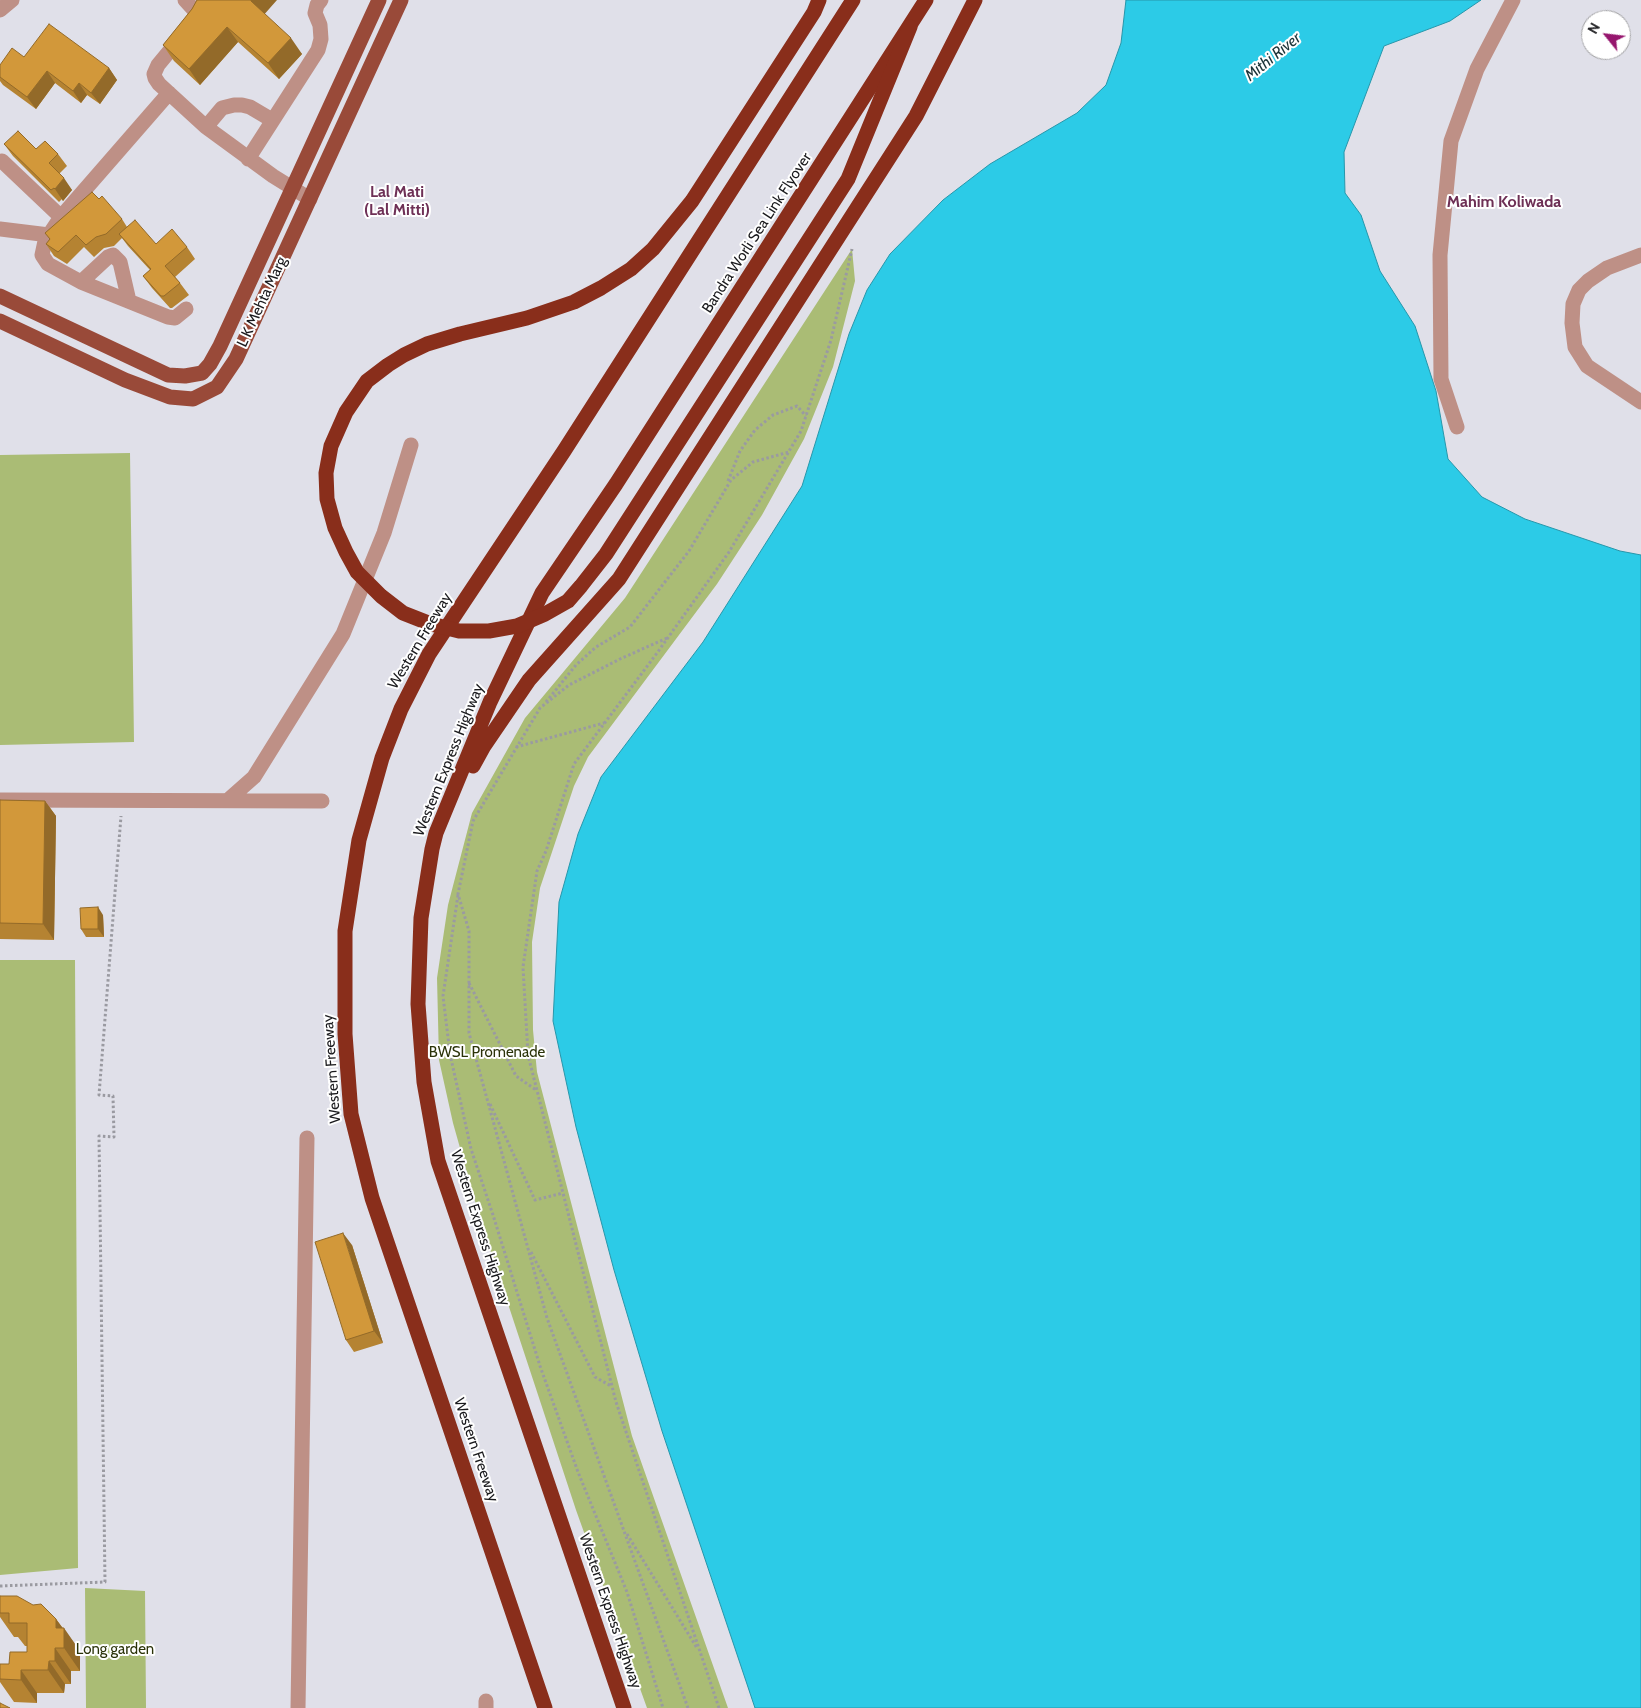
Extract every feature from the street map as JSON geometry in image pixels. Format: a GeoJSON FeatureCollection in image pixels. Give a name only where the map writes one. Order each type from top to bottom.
{"type":"FeatureCollection","features":[{"type":"Feature","properties":{"kind":"highway"},"geometry":{"type":"LineString","coordinates":[[819,0],[814,12],[692,201],[653,250],[631,269],[602,288],[574,302],[527,318],[427,344],[404,354],[367,382],[346,412],[331,446],[326,473],[327,500],[335,528],[357,572],[381,596],[403,612],[431,624],[459,631],[489,631],[516,626],[545,614],[568,601],[581,586],[606,554],[848,179],[910,27]]}},
{"type":"Feature","properties":{"kind":"highway","name":"Western Freeway"},"geometry":{"type":"LineString","coordinates":[[545,1708],[372,1198],[351,1114],[345,1034],[345,931],[359,840],[382,758],[401,709],[429,654],[564,451],[853,0]]}},
{"type":"Feature","properties":{"kind":"highway","name":"Bandra Worli Sea Link Flyover"},"geometry":{"type":"LineString","coordinates":[[616,484],[926,0]]}},
{"type":"Feature","properties":{"kind":"highway"},"geometry":{"type":"LineString","coordinates":[[440,823],[484,746],[529,680],[619,579],[916,116],[976,0]]}},
{"type":"Feature","properties":{"kind":"highway","name":"Western Express Highway"},"geometry":{"type":"LineString","coordinates":[[616,484],[542,593],[490,702],[440,823],[432,849],[422,918],[418,1004],[424,1082],[438,1161],[624,1708]]}},
{"type":"Feature","properties":{"kind":"main road","name":"L K Mehta Marg"},"geometry":{"type":"LineString","coordinates":[[0,296],[168,374],[185,376],[202,373],[210,364],[220,346],[379,0]]}},
{"type":"Feature","properties":{"kind":"main road","name":"L K Mehta Marg"},"geometry":{"type":"LineString","coordinates":[[0,321],[125,380],[170,397],[193,399],[217,387],[236,359],[401,0]]}},
{"type":"Feature","properties":{"kind":"main road"},"geometry":{"type":"LineString","coordinates":[[93,365],[103,344]]}},
{"type":"Feature","properties":{"kind":"street"},"geometry":{"type":"LineString","coordinates":[[0,10],[12,0]]}},
{"type":"Feature","properties":{"kind":"street"},"geometry":{"type":"LineString","coordinates":[[185,0],[195,11],[196,19],[158,65],[154,74],[155,78],[159,84],[206,127],[292,190],[310,199]]}},
{"type":"Feature","properties":{"kind":"street"},"geometry":{"type":"LineString","coordinates":[[248,159],[318,50],[321,39],[320,25],[315,13],[317,5],[321,0]]}},
{"type":"Feature","properties":{"kind":"street"},"geometry":{"type":"LineString","coordinates":[[1457,427],[1442,379],[1440,255],[1451,141],[1477,69],[1513,0]]}},
{"type":"Feature","properties":{"kind":"street"},"geometry":{"type":"LineString","coordinates":[[169,93],[61,217],[48,235],[43,248],[44,258],[48,264],[81,282],[171,318],[178,316],[186,309]]}},
{"type":"Feature","properties":{"kind":"street"},"geometry":{"type":"LineString","coordinates":[[206,127],[222,108],[234,105],[250,107],[272,120]]}},
{"type":"Feature","properties":{"kind":"street"},"geometry":{"type":"LineString","coordinates":[[3,158],[61,217]]}},
{"type":"Feature","properties":{"kind":"street"},"geometry":{"type":"LineString","coordinates":[[0,228],[48,235]]}},
{"type":"Feature","properties":{"kind":"street"},"geometry":{"type":"LineString","coordinates":[[81,282],[108,257],[113,255],[120,262],[128,301]]}},
{"type":"Feature","properties":{"kind":"street"},"geometry":{"type":"LineString","coordinates":[[1641,255],[1607,268],[1588,281],[1579,290],[1573,304],[1572,322],[1574,347],[1587,366],[1641,402]]}},
{"type":"Feature","properties":{"kind":"street"},"geometry":{"type":"LineString","coordinates":[[228,800],[254,777],[344,634],[384,534],[411,445]]}},
{"type":"Feature","properties":{"kind":"street"},"geometry":{"type":"LineString","coordinates":[[0,800],[322,801]]}},
{"type":"Feature","properties":{"kind":"street"},"geometry":{"type":"LineString","coordinates":[[298,1708],[307,1138]]}},
{"type":"Feature","properties":{"kind":"path"},"geometry":{"type":"LineString","coordinates":[[719,1708],[612,1387],[528,1055],[523,967],[537,870],[546,851],[574,764],[668,638],[729,552],[801,432],[831,340],[852,249]]}},
{"type":"Feature","properties":{"kind":"path"},"geometry":{"type":"LineString","coordinates":[[725,490],[740,451],[755,430],[773,414],[797,406],[806,417]]}},
{"type":"Feature","properties":{"kind":"path"},"geometry":{"type":"LineString","coordinates":[[663,1708],[627,1592],[578,1472],[540,1366],[471,1149],[450,1054],[443,996],[458,894],[473,821],[540,708],[576,665],[596,647],[630,627],[689,551],[732,480],[753,462],[789,452]]}},
{"type":"Feature","properties":{"kind":"path"},"geometry":{"type":"LineString","coordinates":[[540,708],[569,685],[620,659],[668,638]]}},
{"type":"Feature","properties":{"kind":"path"},"geometry":{"type":"LineString","coordinates":[[516,748],[604,723]]}},
{"type":"Feature","properties":{"kind":"path"},"geometry":{"type":"LineString","coordinates":[[0,1586],[105,1582],[99,1136],[114,1137],[113,1096],[100,1095],[122,800]]}},
{"type":"Feature","properties":{"kind":"path"},"geometry":{"type":"LineString","coordinates":[[458,894],[469,931],[468,1033],[547,1318],[688,1708]]}},
{"type":"Feature","properties":{"kind":"path"},"geometry":{"type":"LineString","coordinates":[[469,981],[516,1076],[536,1090]]}},
{"type":"Feature","properties":{"kind":"path"},"geometry":{"type":"LineString","coordinates":[[486,1095],[535,1200],[563,1193]]}},
{"type":"Feature","properties":{"kind":"path"},"geometry":{"type":"LineString","coordinates":[[527,1245],[595,1377],[612,1387]]}},
{"type":"Feature","properties":{"kind":"path"},"geometry":{"type":"LineString","coordinates":[[623,1528],[700,1653]]}},
{"type":"Feature","properties":{"kind":"green space","name":"BWSL Promenade"},"geometry":{"type":"Polygon","coordinates":[[[852,249],[855,281],[833,367],[804,439],[762,515],[717,584],[588,757],[574,786],[540,888],[532,942],[533,1030],[537,1072],[632,1436],[728,1708],[647,1708],[576,1510],[480,1219],[453,1123],[439,1060],[437,978],[448,905],[472,813],[525,718],[625,598],[852,249]]]}},
{"type":"Feature","properties":{"kind":"green space"},"geometry":{"type":"Polygon","coordinates":[[[130,453],[134,742],[0,745],[0,455],[130,453]]]}},
{"type":"Feature","properties":{"kind":"green space"},"geometry":{"type":"Polygon","coordinates":[[[0,960],[75,960],[78,1568],[0,1575],[0,960]]]}},
{"type":"Feature","properties":{"kind":"green space","name":"Long garden"},"geometry":{"type":"Polygon","coordinates":[[[85,1588],[145,1591],[146,1708],[86,1708],[85,1588]]]}},
{"type":"Feature","properties":{"kind":"water","name":"Mithi River"},"geometry":{"type":"Polygon","coordinates":[[[1126,0],[1481,0],[1450,21],[1384,46],[1344,152],[1345,193],[1361,215],[1380,271],[1415,326],[1436,391],[1448,459],[1482,497],[1525,519],[1620,551],[1641,555],[1641,1708],[755,1708],[662,1431],[614,1270],[576,1127],[553,1021],[559,902],[578,834],[601,777],[703,642],[802,486],[849,334],[867,290],[890,254],[943,200],[990,164],[1077,113],[1106,85],[1121,43],[1126,0]]]}},
{"type":"Feature","properties":{"kind":"building"},"geometry":{"type":"Polygon","coordinates":[[[197,0],[251,0],[291,38],[268,63],[227,27],[189,69],[163,45],[197,0]]]}},
{"type":"Feature","properties":{"kind":"building"},"geometry":{"type":"Polygon","coordinates":[[[49,24],[109,68],[91,93],[79,83],[73,91],[47,71],[27,97],[0,77],[0,65],[12,48],[24,57],[49,24]]]}},
{"type":"Feature","properties":{"kind":"building"},"geometry":{"type":"Polygon","coordinates":[[[18,131],[36,149],[45,141],[58,154],[49,163],[64,178],[55,189],[51,190],[4,144],[18,131]]]}},
{"type":"Feature","properties":{"kind":"building"},"geometry":{"type":"Polygon","coordinates":[[[92,192],[99,199],[102,196],[122,219],[106,234],[96,237],[86,245],[76,235],[58,252],[46,244],[50,239],[45,233],[92,192]]]}},
{"type":"Feature","properties":{"kind":"building"},"geometry":{"type":"Polygon","coordinates":[[[135,220],[156,244],[172,229],[187,247],[165,266],[180,283],[164,296],[161,296],[143,276],[151,269],[119,234],[135,220]]]}},
{"type":"Feature","properties":{"kind":"building"},"geometry":{"type":"Polygon","coordinates":[[[0,800],[45,801],[43,924],[0,923],[0,800]]]}},
{"type":"Feature","properties":{"kind":"building"},"geometry":{"type":"Polygon","coordinates":[[[98,907],[98,929],[81,929],[80,908],[98,907]]]}},
{"type":"Feature","properties":{"kind":"building"},"geometry":{"type":"Polygon","coordinates":[[[343,1233],[374,1331],[346,1340],[315,1242],[343,1233]]]}},
{"type":"Feature","properties":{"kind":"building"},"geometry":{"type":"Polygon","coordinates":[[[0,1596],[17,1596],[33,1605],[41,1604],[56,1619],[56,1628],[64,1628],[64,1648],[55,1648],[55,1661],[49,1661],[48,1670],[21,1670],[21,1680],[0,1679],[0,1664],[9,1664],[10,1652],[27,1652],[27,1623],[9,1623],[9,1613],[0,1613],[0,1596]]]}},
{"type":"Feature","properties":{"kind":"building"},"geometry":{"type":"Polygon","coordinates":[[[0,1703],[10,1708],[0,1708],[0,1703]]]}},
{"type":"Feature","properties":{"kind":"district","name":"Lal Mati (Lal Mitti)"},"geometry":{"type":"Point","coordinates":[397,201]}},
{"type":"Feature","properties":{"kind":"district","name":"Mahim Koliwada"},"geometry":{"type":"Point","coordinates":[1504,202]}}]}
